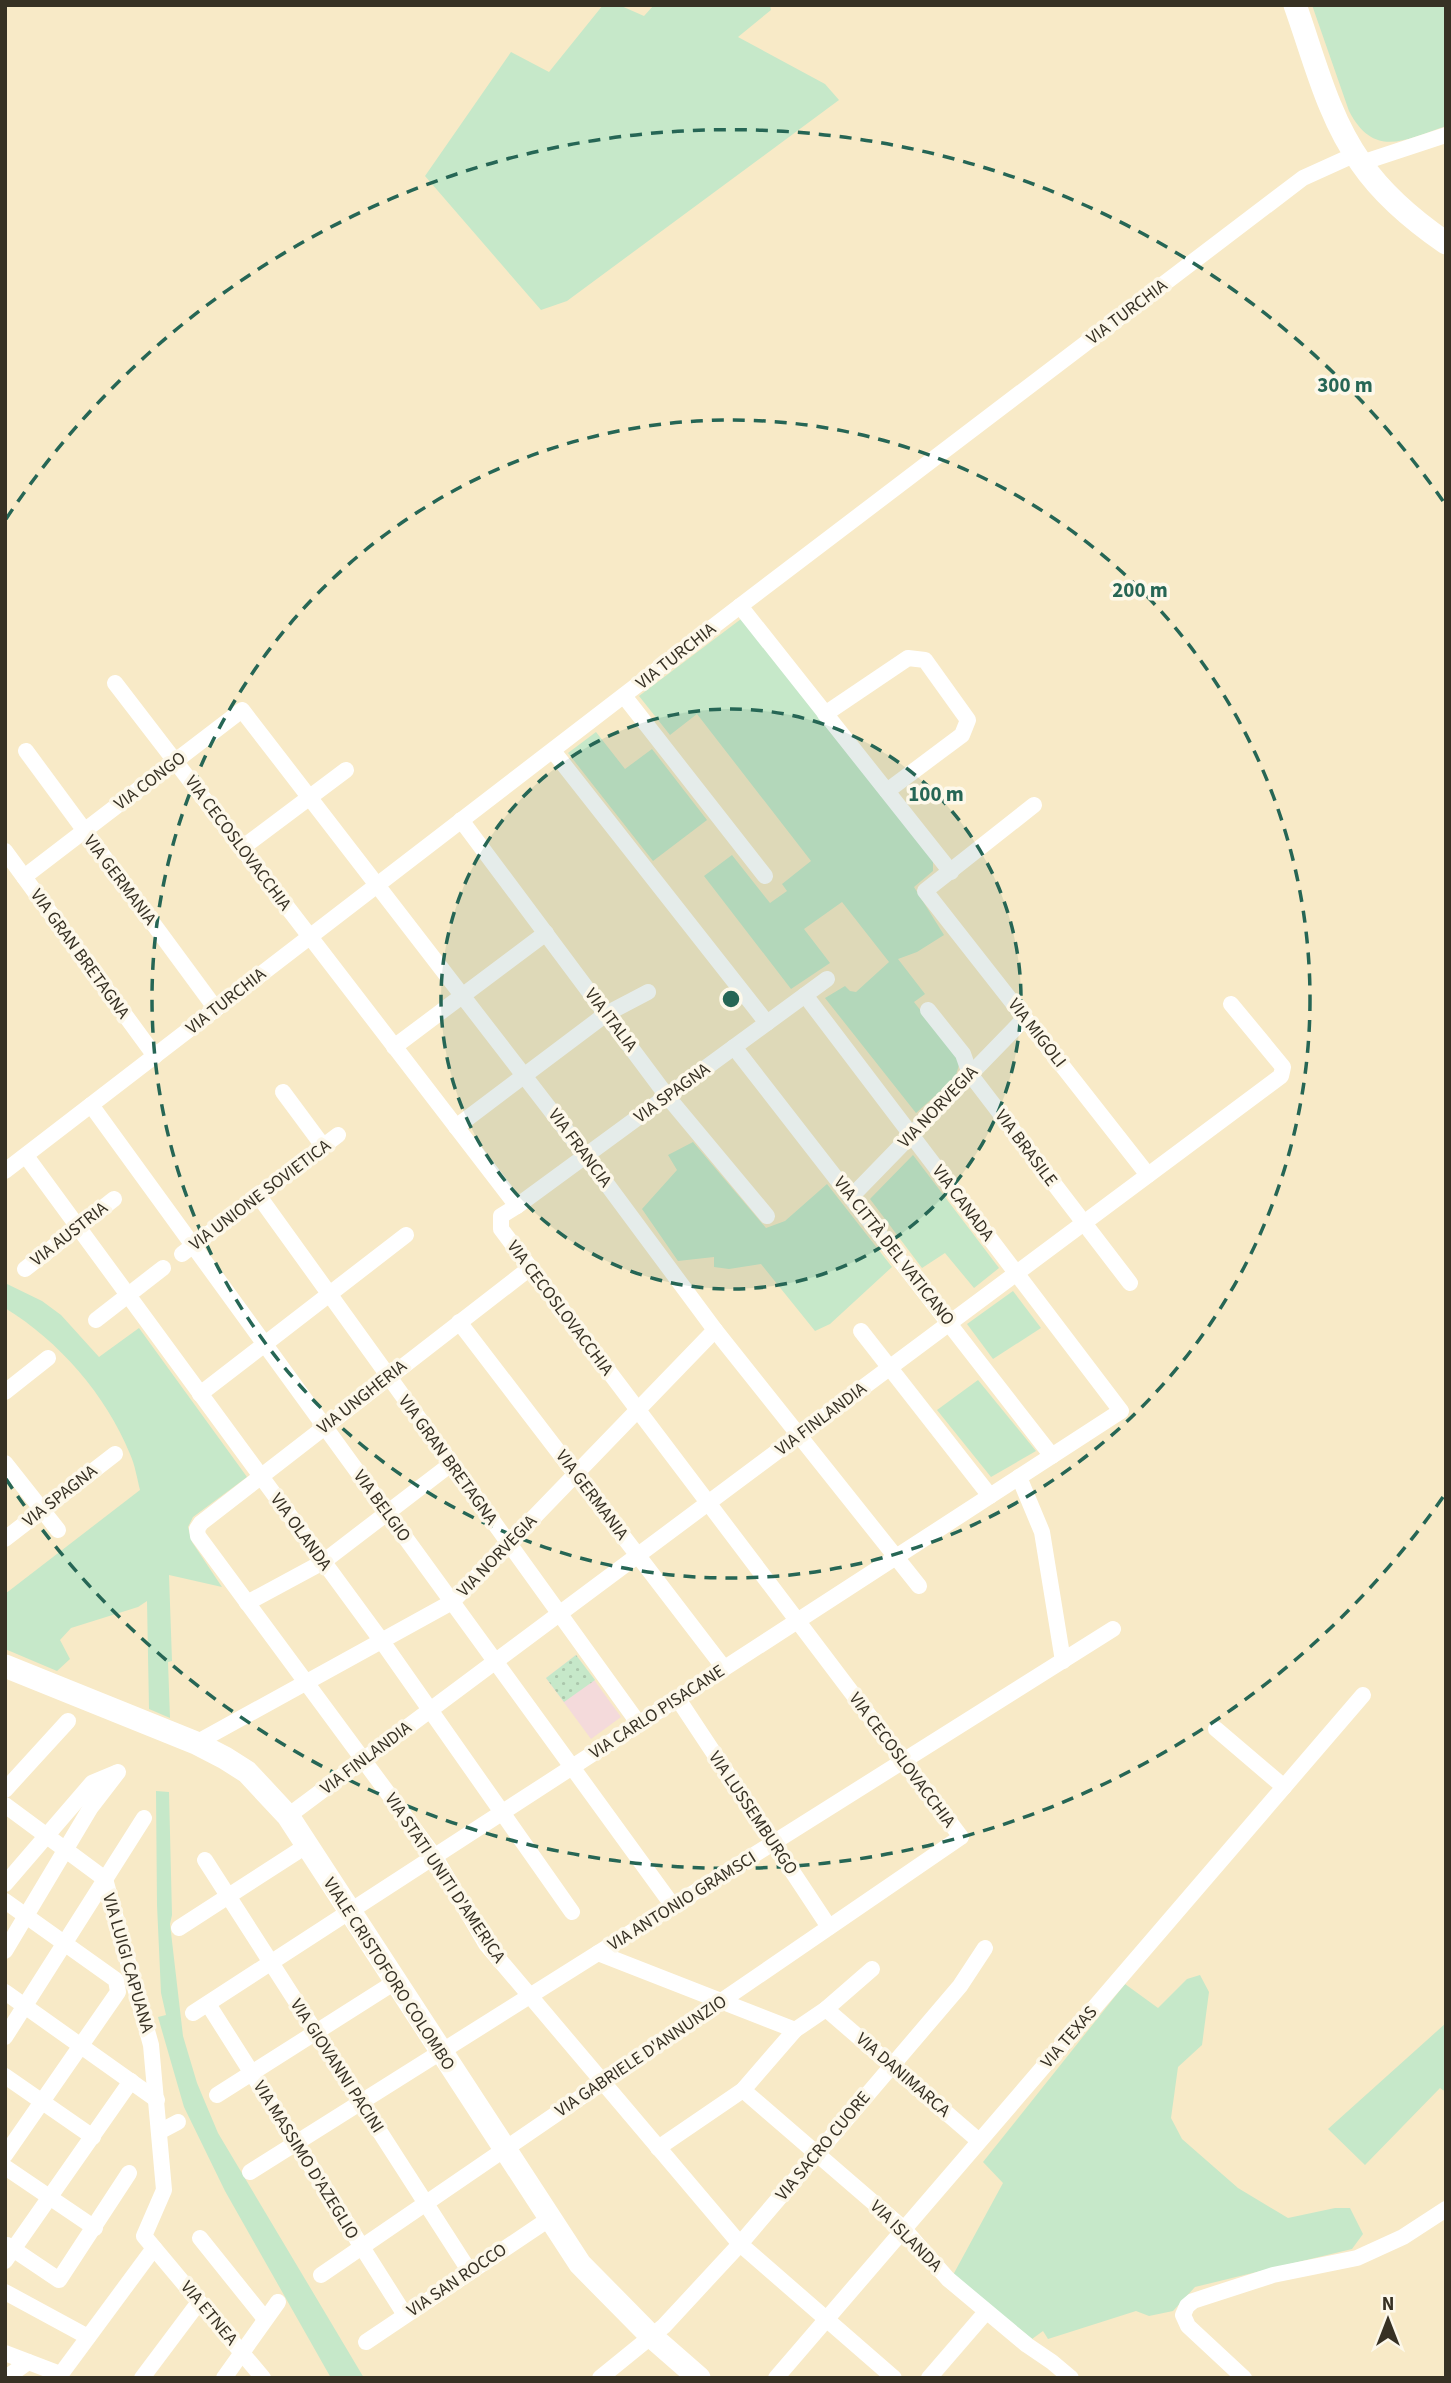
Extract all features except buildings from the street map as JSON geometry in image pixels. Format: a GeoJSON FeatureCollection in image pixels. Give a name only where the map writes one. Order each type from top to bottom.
{"type":"FeatureCollection","features":[{"type":"Feature","properties":{"kind":"street"},"geometry":{"type":"LineString","coordinates":[[1295,5],[1331,107],[1358,159],[1398,206],[1446,243]]}},
{"type":"Feature","properties":{"kind":"street","name":"VIA TURCHIA"},"geometry":{"type":"LineString","coordinates":[[5,1171],[1303,178],[1358,159],[1446,135]]}},
{"type":"Feature","properties":{"kind":"street"},"geometry":{"type":"LineString","coordinates":[[740,607],[951,872],[1034,805]]}},
{"type":"Feature","properties":{"kind":"street"},"geometry":{"type":"LineString","coordinates":[[825,714],[908,658],[925,660],[968,720],[962,735],[887,791]]}},
{"type":"Feature","properties":{"kind":"street","name":"VIA CECOSLOVACCHIA"},"geometry":{"type":"LineString","coordinates":[[115,683],[517,1206],[501,1216],[501,1229],[961,1837]]}},
{"type":"Feature","properties":{"kind":"street"},"geometry":{"type":"LineString","coordinates":[[624,695],[765,876]]}},
{"type":"Feature","properties":{"kind":"street","name":"VIA CONGO"},"geometry":{"type":"LineString","coordinates":[[24,877],[242,710]]}},
{"type":"Feature","properties":{"kind":"street","name":"VIA FRANCIA"},"geometry":{"type":"LineString","coordinates":[[242,710],[586,1156],[715,1330],[919,1586]]}},
{"type":"Feature","properties":{"kind":"street","name":"VIA GERMANIA"},"geometry":{"type":"LineString","coordinates":[[26,751],[216,1009]]}},
{"type":"Feature","properties":{"kind":"street"},"geometry":{"type":"LineString","coordinates":[[553,751],[767,1023]]}},
{"type":"Feature","properties":{"kind":"street"},"geometry":{"type":"LineString","coordinates":[[242,848],[346,770]]}},
{"type":"Feature","properties":{"kind":"street","name":"VIA ITALIA"},"geometry":{"type":"LineString","coordinates":[[461,820],[667,1096],[767,1216]]}},
{"type":"Feature","properties":{"kind":"street","name":"VIA GRAN BRETAGNA"},"geometry":{"type":"LineString","coordinates":[[5,851],[155,1056]]}},
{"type":"Feature","properties":{"kind":"street","name":"VIA MIGOLI"},"geometry":{"type":"LineString","coordinates":[[951,872],[925,891],[1148,1175]]}},
{"type":"Feature","properties":{"kind":"street"},"geometry":{"type":"LineString","coordinates":[[394,1047],[545,933]]}},
{"type":"Feature","properties":{"kind":"street","name":"VIA SPAGNA"},"geometry":{"type":"LineString","coordinates":[[517,1206],[827,979]]}},
{"type":"Feature","properties":{"kind":"street"},"geometry":{"type":"LineString","coordinates":[[456,1127],[606,1014],[648,992]]}},
{"type":"Feature","properties":{"kind":"street","name":"VIA CANADA"},"geometry":{"type":"LineString","coordinates":[[805,995],[1121,1411]]}},
{"type":"Feature","properties":{"kind":"street","name":"VIA FINLANDIA"},"geometry":{"type":"LineString","coordinates":[[288,1816],[1281,1076],[1283,1067],[1231,1004]]}},
{"type":"Feature","properties":{"kind":"street","name":"VIA BRASILE"},"geometry":{"type":"LineString","coordinates":[[928,1010],[963,1054],[970,1074],[1130,1283]]}},
{"type":"Feature","properties":{"kind":"street","name":"VIA NORVEGIA"},"geometry":{"type":"LineString","coordinates":[[852,1196],[1025,1018]]}},
{"type":"Feature","properties":{"kind":"street","name":"VIA CITTÀ DEL VATICANO"},"geometry":{"type":"LineString","coordinates":[[734,1047],[1052,1456]]}},
{"type":"Feature","properties":{"kind":"street"},"geometry":{"type":"LineString","coordinates":[[283,1092],[323,1146]]}},
{"type":"Feature","properties":{"kind":"street","name":"VIA BELGIO"},"geometry":{"type":"LineString","coordinates":[[90,1105],[187,1250],[264,1344],[673,1906]]}},
{"type":"Feature","properties":{"kind":"street","name":"VIA UNIONE SOVIETICA"},"geometry":{"type":"LineString","coordinates":[[187,1250],[338,1135]]}},
{"type":"Feature","properties":{"kind":"street","name":"VIA OLANDA"},"geometry":{"type":"LineString","coordinates":[[26,1156],[381,1640],[572,1912]]}},
{"type":"Feature","properties":{"kind":"street","name":"VIA GRAN BRETAGNA"},"geometry":{"type":"LineString","coordinates":[[258,1195],[639,1724]]}},
{"type":"Feature","properties":{"kind":"street","name":"VIA AUSTRIA"},"geometry":{"type":"LineString","coordinates":[[25,1269],[114,1199]]}},
{"type":"Feature","properties":{"kind":"street"},"geometry":{"type":"LineString","coordinates":[[200,1394],[406,1235]]}},
{"type":"Feature","properties":{"kind":"street"},"geometry":{"type":"LineString","coordinates":[[96,1320],[163,1268]]}},
{"type":"Feature","properties":{"kind":"street","name":"VIA UNGHERIA"},"geometry":{"type":"LineString","coordinates":[[197,1529],[201,1523],[530,1268]]}},
{"type":"Feature","properties":{"kind":"street","name":"VIA GERMANIA"},"geometry":{"type":"LineString","coordinates":[[459,1322],[724,1668]]}},
{"type":"Feature","properties":{"kind":"street","name":"VIA NORVEGIA"},"geometry":{"type":"LineString","coordinates":[[196,1743],[452,1602],[715,1330]]}},
{"type":"Feature","properties":{"kind":"street"},"geometry":{"type":"LineString","coordinates":[[861,1331],[990,1496]]}},
{"type":"Feature","properties":{"kind":"street"},"geometry":{"type":"LineString","coordinates":[[5,1392],[48,1358]]}},
{"type":"Feature","properties":{"kind":"street","name":"VIA CARLO PISACANE"},"geometry":{"type":"LineString","coordinates":[[192,2013],[1121,1411]]}},
{"type":"Feature","properties":{"kind":"street","name":"VIA SPAGNA"},"geometry":{"type":"LineString","coordinates":[[5,1539],[115,1454]]}},
{"type":"Feature","properties":{"kind":"street"},"geometry":{"type":"LineString","coordinates":[[5,1463],[58,1530]]}},
{"type":"Feature","properties":{"kind":"street"},"geometry":{"type":"LineString","coordinates":[[247,1602],[323,1562],[451,1464]]}},
{"type":"Feature","properties":{"kind":"street"},"geometry":{"type":"LineString","coordinates":[[1019,1478],[1042,1532],[1063,1661]]}},
{"type":"Feature","properties":{"kind":"street","name":"VIA STATI UNITI D'AMERICA"},"geometry":{"type":"LineString","coordinates":[[197,1529],[198,1536],[435,1857],[486,1944],[740,2244],[894,2378]]}},
{"type":"Feature","properties":{"kind":"street","name":"VIA ANTONIO GRAMSCI"},"geometry":{"type":"LineString","coordinates":[[250,2172],[1113,1629]]}},
{"type":"Feature","properties":{"kind":"street","name":"VIALE CRISTOFORO COLOMBO"},"geometry":{"type":"LineString","coordinates":[[5,1666],[196,1743],[247,1772],[288,1816],[580,2264],[606,2294],[699,2378]]}},
{"type":"Feature","properties":{"kind":"street","name":"VIA TEXAS"},"geometry":{"type":"LineString","coordinates":[[776,2378],[1363,1695]]}},
{"type":"Feature","properties":{"kind":"street","name":"VIA LUSSEMBURGO"},"geometry":{"type":"LineString","coordinates":[[678,1699],[829,1927]]}},
{"type":"Feature","properties":{"kind":"street"},"geometry":{"type":"LineString","coordinates":[[5,1790],[68,1721]]}},
{"type":"Feature","properties":{"kind":"street"},"geometry":{"type":"LineString","coordinates":[[1216,1729],[1284,1787]]}},
{"type":"Feature","properties":{"kind":"street"},"geometry":{"type":"LineString","coordinates":[[5,1884],[92,1783],[118,1772],[91,1807],[5,1951]]}},
{"type":"Feature","properties":{"kind":"street","name":"VIA LUIGI CAPUANA"},"geometry":{"type":"LineString","coordinates":[[5,1805],[105,1879],[150,2045],[164,2190],[144,2236],[154,2248]]}},
{"type":"Feature","properties":{"kind":"street"},"geometry":{"type":"LineString","coordinates":[[5,2037],[144,1818]]}},
{"type":"Feature","properties":{"kind":"street","name":"VIA GABRIELE D'ANNUNZIO"},"geometry":{"type":"LineString","coordinates":[[321,2275],[961,1837]]}},
{"type":"Feature","properties":{"kind":"street"},"geometry":{"type":"LineString","coordinates":[[179,1928],[306,1846]]}},
{"type":"Feature","properties":{"kind":"street","name":"VIA GIOVANNI PACINI"},"geometry":{"type":"LineString","coordinates":[[205,1860],[470,2272]]}},
{"type":"Feature","properties":{"kind":"street"},"geometry":{"type":"LineString","coordinates":[[5,1901],[116,1980],[118,1992],[5,2155]]}},
{"type":"Feature","properties":{"kind":"street","name":"VIA SACRO CUORE"},"geometry":{"type":"LineString","coordinates":[[600,2378],[664,2326],[740,2244],[960,1986],[985,1948]]}},
{"type":"Feature","properties":{"kind":"street"},"geometry":{"type":"LineString","coordinates":[[598,1953],[795,2030]]}},
{"type":"Feature","properties":{"kind":"street"},"geometry":{"type":"LineString","coordinates":[[658,2148],[743,2090],[795,2030],[827,2009],[872,1969]]}},
{"type":"Feature","properties":{"kind":"street"},"geometry":{"type":"LineString","coordinates":[[217,2095],[395,1982]]}},
{"type":"Feature","properties":{"kind":"street"},"geometry":{"type":"LineString","coordinates":[[5,1992],[157,2100]]}},
{"type":"Feature","properties":{"kind":"street","name":"VIA MASSIMO D'AZEGLIO"},"geometry":{"type":"LineString","coordinates":[[208,2004],[405,2315]]}},
{"type":"Feature","properties":{"kind":"street","name":"VIA DANIMARCA"},"geometry":{"type":"LineString","coordinates":[[827,2009],[979,2141]]}},
{"type":"Feature","properties":{"kind":"street"},"geometry":{"type":"LineString","coordinates":[[5,2076],[93,2137]]}},
{"type":"Feature","properties":{"kind":"street"},"geometry":{"type":"LineString","coordinates":[[129,2173],[59,2280],[8,2251],[50,2198],[131,2081]]}},
{"type":"Feature","properties":{"kind":"street","name":"VIA ISLANDA"},"geometry":{"type":"LineString","coordinates":[[743,2090],[904,2229],[948,2279],[1071,2378]]}},
{"type":"Feature","properties":{"kind":"street"},"geometry":{"type":"LineString","coordinates":[[159,2132],[178,2122]]}},
{"type":"Feature","properties":{"kind":"street"},"geometry":{"type":"LineString","coordinates":[[5,2167],[95,2228]]}},
{"type":"Feature","properties":{"kind":"street"},"geometry":{"type":"LineString","coordinates":[[1244,2378],[1188,2326],[1183,2315],[1187,2306],[1193,2301],[1273,2274],[1357,2258],[1403,2237],[1446,2209]]}},
{"type":"Feature","properties":{"kind":"street","name":"VIA SAN ROCCO"},"geometry":{"type":"LineString","coordinates":[[366,2342],[549,2219]]}},
{"type":"Feature","properties":{"kind":"street"},"geometry":{"type":"LineString","coordinates":[[200,2238],[265,2319]]}},
{"type":"Feature","properties":{"kind":"street"},"geometry":{"type":"LineString","coordinates":[[5,2353],[59,2376],[154,2248]]}},
{"type":"Feature","properties":{"kind":"street","name":"VIA ETNEA"},"geometry":{"type":"LineString","coordinates":[[154,2248],[263,2378]]}},
{"type":"Feature","properties":{"kind":"street"},"geometry":{"type":"LineString","coordinates":[[5,2292],[88,2337]]}},
{"type":"Feature","properties":{"kind":"street"},"geometry":{"type":"LineString","coordinates":[[142,2378],[199,2302]]}},
{"type":"Feature","properties":{"kind":"street"},"geometry":{"type":"LineString","coordinates":[[223,2378],[278,2302]]}},
{"type":"Feature","properties":{"kind":"street"},"geometry":{"type":"LineString","coordinates":[[929,2378],[986,2312]]}},
{"type":"Feature","properties":{"kind":"street"},"geometry":{"type":"LineString","coordinates":[[6,2378],[28,2362]]}},
{"type":"Feature","properties":{"kind":"shaded area"},"geometry":{"type":"Polygon","coordinates":[[[576,1655],[621,1717],[591,1739],[546,1678],[576,1655]]]}},
{"type":"Feature","properties":{"kind":"green space"},"geometry":{"type":"Polygon","coordinates":[[[603,5],[619,5],[644,16],[654,5],[770,5],[771,10],[738,37],[825,84],[839,100],[567,301],[541,310],[425,176],[511,52],[549,72],[603,5]]]}},
{"type":"Feature","properties":{"kind":"green space"},"geometry":{"type":"Polygon","coordinates":[[[1312,5],[1446,5],[1446,126],[1392,142],[1369,136],[1349,111],[1312,5]]]}},
{"type":"Feature","properties":{"kind":"green space"},"geometry":{"type":"Polygon","coordinates":[[[741,619],[933,861],[933,871],[914,887],[944,935],[917,952],[898,959],[925,994],[914,1002],[957,1057],[959,1065],[955,1078],[916,1113],[825,998],[845,986],[856,992],[889,962],[842,902],[804,929],[830,963],[791,989],[704,876],[732,855],[770,903],[787,891],[782,884],[811,861],[697,714],[670,735],[639,696],[741,619]]]}},
{"type":"Feature","properties":{"kind":"green space"},"geometry":{"type":"Polygon","coordinates":[[[596,732],[625,769],[652,749],[707,820],[653,861],[568,753],[596,732]]]}},
{"type":"Feature","properties":{"kind":"green space"},"geometry":{"type":"Polygon","coordinates":[[[693,1142],[766,1228],[785,1221],[827,1184],[892,1267],[830,1324],[815,1331],[761,1264],[729,1269],[714,1267],[714,1257],[678,1261],[642,1209],[677,1170],[668,1155],[693,1142]]]}},
{"type":"Feature","properties":{"kind":"green space"},"geometry":{"type":"Polygon","coordinates":[[[913,1155],[999,1268],[974,1288],[945,1253],[922,1268],[870,1199],[913,1155]]]}},
{"type":"Feature","properties":{"kind":"green space"},"geometry":{"type":"Polygon","coordinates":[[[5,1283],[42,1301],[61,1315],[99,1357],[139,1328],[247,1477],[193,1517],[188,1527],[192,1542],[222,1587],[169,1575],[172,1661],[168,1662],[170,1718],[149,1709],[147,1601],[138,1607],[71,1628],[60,1640],[70,1659],[57,1671],[5,1649],[5,1594],[140,1490],[132,1458],[108,1411],[79,1371],[62,1353],[25,1321],[5,1308],[5,1283]]]}},
{"type":"Feature","properties":{"kind":"green space"},"geometry":{"type":"Polygon","coordinates":[[[1013,1291],[1041,1328],[993,1359],[967,1324],[1013,1291]]]}},
{"type":"Feature","properties":{"kind":"green space"},"geometry":{"type":"Polygon","coordinates":[[[978,1380],[1036,1451],[991,1477],[937,1410],[978,1380]]]}},
{"type":"Feature","properties":{"kind":"green space"},"geometry":{"type":"Polygon","coordinates":[[[576,1655],[595,1680],[564,1702],[546,1678],[576,1655]]]}},
{"type":"Feature","properties":{"kind":"green space"},"geometry":{"type":"Polygon","coordinates":[[[156,1791],[169,1792],[170,1924],[183,2036],[197,2083],[218,2133],[364,2378],[331,2378],[225,2191],[184,2107],[158,2017],[166,2015],[161,1993],[157,1905],[156,1791]]]}},
{"type":"Feature","properties":{"kind":"green space"},"geometry":{"type":"Polygon","coordinates":[[[1200,1975],[1209,1992],[1202,2045],[1178,2067],[1171,2118],[1182,2139],[1238,2188],[1288,2218],[1335,2208],[1350,2208],[1363,2234],[1352,2249],[1195,2287],[1173,2311],[1149,2316],[1136,2311],[1048,2339],[1043,2331],[1032,2339],[953,2275],[1003,2183],[983,2162],[1125,1984],[1158,2008],[1187,1979],[1200,1975]]]}},
{"type":"Feature","properties":{"kind":"green space"},"geometry":{"type":"Polygon","coordinates":[[[1446,2023],[1446,2092],[1440,2088],[1365,2165],[1328,2129],[1446,2023]]]}}]}
